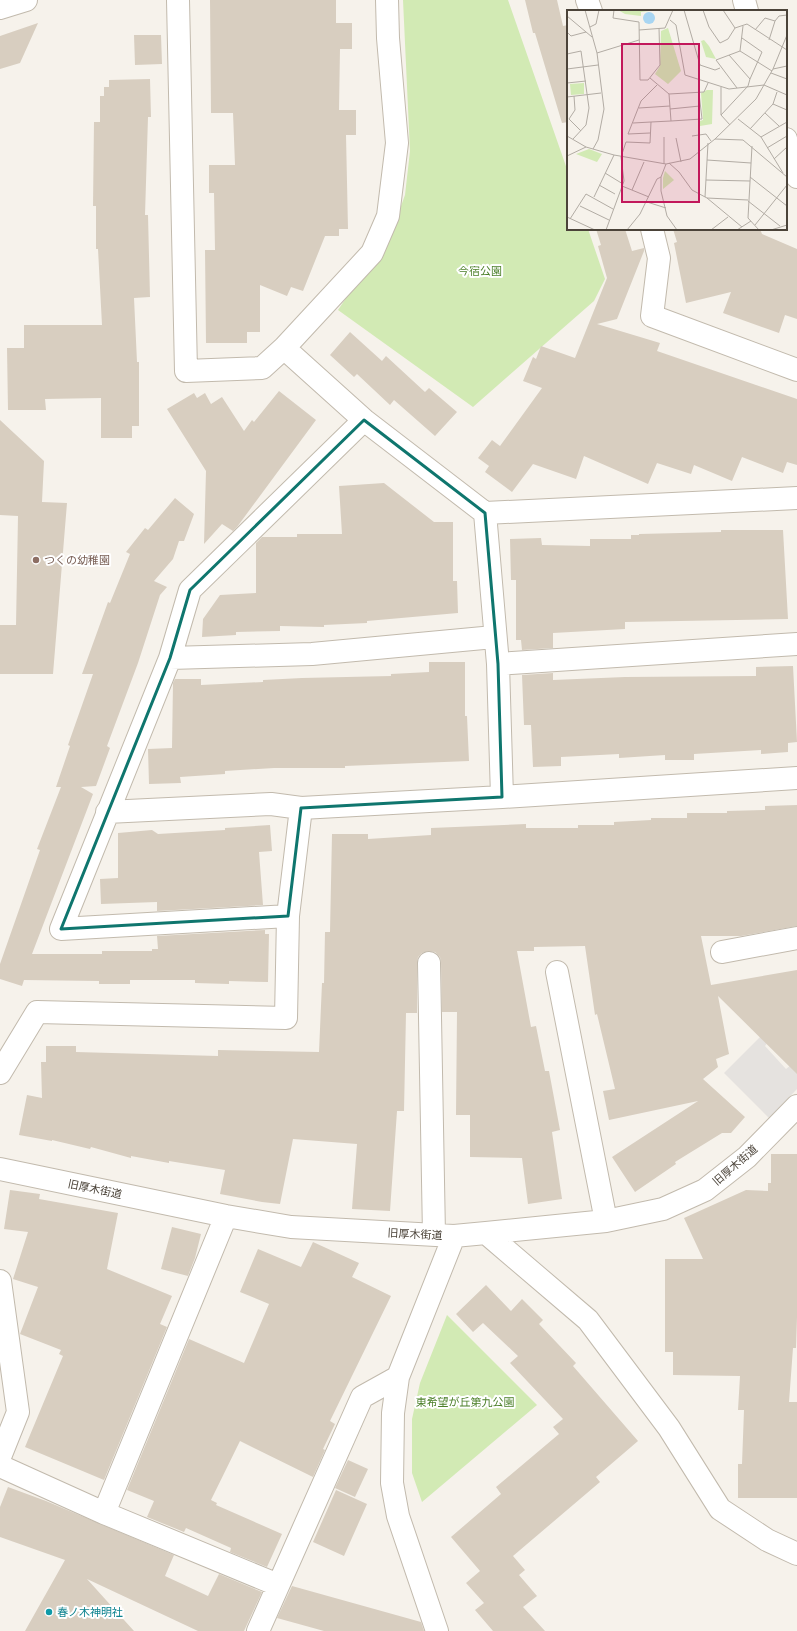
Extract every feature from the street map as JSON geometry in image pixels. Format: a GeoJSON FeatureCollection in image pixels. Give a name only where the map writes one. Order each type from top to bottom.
{"type":"FeatureCollection","features":[{"type":"Feature","properties":{"kind":"street"},"geometry":{"type":"LineString","coordinates":[[0,8],[26,0]]}},
{"type":"Feature","properties":{"kind":"street"},"geometry":{"type":"LineString","coordinates":[[178,0],[186,371],[262,368],[284,348],[372,253],[388,216],[397,143],[388,38],[387,0]]}},
{"type":"Feature","properties":{"kind":"street"},"geometry":{"type":"LineString","coordinates":[[588,0],[591,10]]}},
{"type":"Feature","properties":{"kind":"street"},"geometry":{"type":"LineString","coordinates":[[744,0],[747,10]]}},
{"type":"Feature","properties":{"kind":"street"},"geometry":{"type":"LineString","coordinates":[[787,142],[797,177]]}},
{"type":"Feature","properties":{"kind":"street"},"geometry":{"type":"LineString","coordinates":[[652,230],[659,258],[652,316],[797,370]]}},
{"type":"Feature","properties":{"kind":"street"},"geometry":{"type":"LineString","coordinates":[[284,348],[364,420],[485,513],[797,498]]}},
{"type":"Feature","properties":{"kind":"street"},"geometry":{"type":"LineString","coordinates":[[288,916],[60,929],[170,658],[190,590],[364,420]]}},
{"type":"Feature","properties":{"kind":"street"},"geometry":{"type":"LineString","coordinates":[[485,513],[494,637],[498,664],[502,797]]}},
{"type":"Feature","properties":{"kind":"street"},"geometry":{"type":"LineString","coordinates":[[170,658],[312,654],[494,637]]}},
{"type":"Feature","properties":{"kind":"street"},"geometry":{"type":"LineString","coordinates":[[498,664],[797,644]]}},
{"type":"Feature","properties":{"kind":"street"},"geometry":{"type":"LineString","coordinates":[[107,812],[271,804],[301,808],[797,778]]}},
{"type":"Feature","properties":{"kind":"street"},"geometry":{"type":"LineString","coordinates":[[0,1073],[36,1012],[286,1018],[288,916],[301,808]]}},
{"type":"Feature","properties":{"kind":"street"},"geometry":{"type":"LineString","coordinates":[[722,952],[797,938]]}},
{"type":"Feature","properties":{"kind":"street"},"geometry":{"type":"LineString","coordinates":[[429,963],[444,1235],[398,1377],[393,1413],[392,1483],[398,1516],[437,1631]]}},
{"type":"Feature","properties":{"kind":"street"},"geometry":{"type":"LineString","coordinates":[[557,972],[606,1221]]}},
{"type":"Feature","properties":{"kind":"street","name":"旧厚木街道"},"geometry":{"type":"LineString","coordinates":[[0,1169],[226,1216],[291,1227],[444,1235],[486,1233],[606,1221],[663,1209],[705,1190],[747,1157],[797,1106]]}},
{"type":"Feature","properties":{"kind":"street"},"geometry":{"type":"LineString","coordinates":[[104,1513],[226,1216]]}},
{"type":"Feature","properties":{"kind":"street"},"geometry":{"type":"LineString","coordinates":[[486,1233],[588,1320],[669,1428],[720,1509],[767,1540],[797,1554]]}},
{"type":"Feature","properties":{"kind":"street"},"geometry":{"type":"LineString","coordinates":[[0,1281],[18,1412],[1,1454],[104,1513],[278,1585]]}},
{"type":"Feature","properties":{"kind":"street"},"geometry":{"type":"LineString","coordinates":[[260,1631],[278,1585],[362,1397],[398,1377]]}},
{"type":"Feature","properties":{"kind":"highlighted area"},"geometry":{"type":"Polygon","coordinates":[[[364,420],[485,513],[498,664],[502,797],[301,808],[288,916],[61,929],[170,658],[190,590],[364,420]]]}},
{"type":"Feature","properties":{"kind":"green space","name":"今宿公園"},"geometry":{"type":"Polygon","coordinates":[[[403,0],[508,0],[567,169],[567,230],[588,230],[605,279],[594,301],[473,407],[338,310],[393,228],[405,195],[410,151],[403,0]]]}},
{"type":"Feature","properties":{"kind":"green space","name":"東希望が丘第九公園"},"geometry":{"type":"Polygon","coordinates":[[[447,1315],[537,1405],[422,1502],[412,1473],[412,1419],[420,1383],[447,1315]]]}},
{"type":"Feature","properties":{"kind":"shaded area"},"geometry":{"type":"Polygon","coordinates":[[[769,1028],[774,1034],[765,1046],[786,1069],[797,1060],[797,1089],[769,1118],[724,1073],[769,1028]]]}},
{"type":"Feature","properties":{"kind":"building"},"geometry":{"type":"Polygon","coordinates":[[[210,0],[336,0],[336,23],[352,23],[352,49],[340,49],[339,110],[356,110],[356,135],[346,135],[348,229],[339,229],[339,236],[325,236],[303,291],[291,287],[287,296],[260,285],[260,332],[247,332],[247,343],[206,343],[205,250],[215,250],[214,193],[209,193],[209,165],[235,165],[233,113],[211,113],[210,0]]]}},
{"type":"Feature","properties":{"kind":"building"},"geometry":{"type":"Polygon","coordinates":[[[525,0],[557,0],[563,26],[567,25],[567,122],[562,123],[535,33],[533,33],[525,0]]]}},
{"type":"Feature","properties":{"kind":"building"},"geometry":{"type":"Polygon","coordinates":[[[38,23],[20,63],[0,69],[0,36],[38,23]]]}},
{"type":"Feature","properties":{"kind":"building"},"geometry":{"type":"Polygon","coordinates":[[[134,35],[161,35],[162,64],[135,65],[134,35]]]}},
{"type":"Feature","properties":{"kind":"building"},"geometry":{"type":"Polygon","coordinates":[[[150,79],[151,117],[148,117],[145,215],[148,215],[150,297],[134,298],[137,362],[139,362],[139,426],[132,426],[132,438],[101,438],[101,398],[45,399],[46,410],[8,410],[7,348],[24,348],[24,325],[102,325],[98,249],[96,249],[96,206],[93,206],[94,122],[100,122],[100,96],[104,96],[104,87],[109,87],[109,80],[150,79]]]}},
{"type":"Feature","properties":{"kind":"building"},"geometry":{"type":"Polygon","coordinates":[[[596,230],[625,230],[632,251],[644,248],[644,251],[617,319],[597,324],[660,343],[657,351],[797,399],[797,465],[787,462],[783,473],[742,457],[732,481],[694,465],[691,474],[657,463],[648,484],[584,456],[576,479],[533,464],[512,492],[485,472],[489,466],[478,458],[492,440],[500,446],[542,388],[523,381],[533,357],[536,359],[541,346],[575,358],[607,278],[598,246],[601,245],[596,230]]]}},
{"type":"Feature","properties":{"kind":"building"},"geometry":{"type":"Polygon","coordinates":[[[673,230],[760,230],[762,234],[797,249],[797,319],[785,315],[779,333],[723,313],[731,292],[686,303],[674,243],[677,242],[673,230]]]}},
{"type":"Feature","properties":{"kind":"building"},"geometry":{"type":"Polygon","coordinates":[[[350,332],[382,361],[386,356],[425,392],[429,388],[457,412],[435,436],[394,400],[390,405],[357,374],[354,377],[330,355],[350,332]]]}},
{"type":"Feature","properties":{"kind":"building"},"geometry":{"type":"Polygon","coordinates":[[[279,391],[316,420],[237,527],[233,531],[222,524],[204,544],[206,471],[167,409],[194,393],[197,398],[205,393],[211,404],[222,397],[244,431],[252,420],[254,422],[279,391]]]}},
{"type":"Feature","properties":{"kind":"building"},"geometry":{"type":"Polygon","coordinates":[[[0,420],[44,461],[42,502],[67,503],[53,674],[0,674],[0,625],[16,625],[18,516],[0,515],[0,420]]]}},
{"type":"Feature","properties":{"kind":"building"},"geometry":{"type":"Polygon","coordinates":[[[384,483],[434,522],[453,522],[453,581],[457,581],[458,613],[367,621],[367,623],[324,625],[324,627],[280,626],[280,631],[236,632],[236,635],[202,637],[203,619],[220,595],[256,593],[256,543],[262,537],[297,537],[297,534],[342,534],[339,486],[384,483]]]}},
{"type":"Feature","properties":{"kind":"building"},"geometry":{"type":"Polygon","coordinates":[[[175,498],[194,514],[184,541],[179,541],[173,559],[154,581],[167,587],[160,595],[138,663],[107,746],[110,748],[96,786],[81,787],[93,794],[32,954],[102,954],[102,951],[152,951],[152,949],[158,949],[157,936],[265,930],[265,934],[269,934],[268,982],[229,981],[229,984],[195,983],[195,980],[130,980],[130,984],[99,984],[99,981],[24,980],[22,986],[0,979],[0,964],[40,850],[37,849],[61,787],[56,787],[70,746],[68,745],[93,674],[82,674],[108,602],[110,603],[130,554],[126,552],[145,528],[148,530],[175,498]]]}},
{"type":"Feature","properties":{"kind":"building"},"geometry":{"type":"Polygon","coordinates":[[[721,530],[783,530],[788,619],[625,622],[625,629],[553,633],[553,648],[522,650],[521,640],[516,640],[516,580],[511,580],[510,539],[541,538],[542,545],[590,546],[590,539],[631,539],[631,535],[639,534],[721,532],[721,530]]]}},
{"type":"Feature","properties":{"kind":"building"},"geometry":{"type":"Polygon","coordinates":[[[429,662],[465,662],[465,716],[467,716],[469,761],[345,766],[345,768],[274,768],[225,771],[225,774],[180,777],[181,783],[149,784],[148,749],[172,748],[173,683],[175,679],[201,679],[201,685],[263,682],[263,680],[302,678],[391,676],[391,674],[429,672],[429,662]]]}},
{"type":"Feature","properties":{"kind":"building"},"geometry":{"type":"Polygon","coordinates":[[[793,666],[797,742],[788,743],[788,752],[761,754],[761,750],[694,754],[694,760],[665,760],[665,755],[619,758],[619,754],[561,757],[561,766],[533,767],[531,725],[524,725],[522,675],[553,673],[553,680],[625,677],[756,676],[756,667],[793,666]]]}},
{"type":"Feature","properties":{"kind":"building"},"geometry":{"type":"Polygon","coordinates":[[[797,805],[797,926],[741,936],[701,936],[711,985],[797,970],[797,1074],[718,996],[729,1054],[716,1059],[718,1067],[703,1079],[745,1117],[731,1133],[722,1133],[675,1162],[676,1164],[635,1192],[612,1157],[698,1101],[609,1120],[603,1091],[615,1089],[597,1014],[595,1015],[585,946],[534,947],[534,951],[517,951],[531,1027],[536,1026],[545,1071],[549,1071],[560,1130],[552,1132],[562,1199],[528,1204],[522,1158],[470,1157],[470,1115],[456,1115],[457,1012],[442,1012],[440,957],[435,952],[429,951],[422,953],[418,957],[417,1013],[406,1013],[404,1111],[397,1111],[390,1211],[352,1209],[357,1144],[293,1139],[280,1204],[220,1194],[225,1170],[169,1161],[169,1163],[131,1156],[131,1158],[91,1147],[90,1149],[52,1140],[19,1135],[27,1095],[42,1098],[41,1062],[46,1062],[46,1046],[76,1046],[76,1052],[218,1056],[218,1050],[319,1052],[322,983],[324,983],[325,932],[330,932],[332,834],[368,834],[368,839],[431,835],[431,828],[526,824],[526,828],[578,828],[578,825],[614,825],[614,822],[651,820],[651,818],[687,818],[687,813],[727,813],[727,811],[765,810],[765,806],[797,805]]]}},
{"type":"Feature","properties":{"kind":"building"},"geometry":{"type":"Polygon","coordinates":[[[270,825],[272,851],[259,852],[263,905],[157,911],[157,902],[101,904],[100,879],[118,878],[118,833],[152,830],[158,834],[225,830],[225,828],[270,825]]]}},
{"type":"Feature","properties":{"kind":"building"},"geometry":{"type":"Polygon","coordinates":[[[771,1154],[797,1154],[796,1348],[793,1348],[789,1402],[797,1402],[797,1498],[738,1498],[738,1464],[742,1464],[744,1410],[738,1410],[740,1376],[673,1375],[673,1352],[665,1352],[665,1259],[703,1259],[684,1218],[746,1190],[768,1191],[768,1183],[771,1183],[771,1154]]]}},
{"type":"Feature","properties":{"kind":"building"},"geometry":{"type":"Polygon","coordinates":[[[10,1190],[40,1194],[39,1199],[118,1213],[107,1269],[172,1296],[160,1324],[167,1327],[104,1480],[25,1447],[63,1356],[59,1354],[61,1350],[20,1334],[38,1287],[13,1279],[28,1232],[4,1229],[10,1190]]]}},
{"type":"Feature","properties":{"kind":"building"},"geometry":{"type":"Polygon","coordinates":[[[172,1227],[201,1234],[195,1258],[188,1276],[161,1269],[172,1227]]]}},
{"type":"Feature","properties":{"kind":"building"},"geometry":{"type":"Polygon","coordinates":[[[313,1242],[359,1263],[352,1277],[391,1296],[330,1421],[335,1424],[323,1449],[325,1450],[313,1477],[240,1441],[211,1500],[217,1503],[216,1505],[282,1534],[267,1567],[230,1552],[231,1548],[186,1528],[184,1532],[147,1517],[154,1501],[127,1490],[189,1339],[244,1363],[269,1304],[240,1292],[258,1249],[301,1267],[313,1242]]]}},
{"type":"Feature","properties":{"kind":"building"},"geometry":{"type":"Polygon","coordinates":[[[486,1285],[511,1311],[522,1299],[543,1320],[539,1324],[576,1363],[573,1366],[638,1441],[596,1477],[600,1482],[513,1556],[525,1570],[519,1575],[537,1596],[523,1607],[545,1631],[493,1631],[475,1610],[484,1603],[466,1583],[480,1571],[451,1537],[501,1494],[496,1487],[559,1434],[553,1427],[563,1419],[510,1363],[518,1356],[483,1323],[473,1332],[456,1314],[486,1285]]]}},
{"type":"Feature","properties":{"kind":"building"},"geometry":{"type":"Polygon","coordinates":[[[348,1460],[368,1469],[355,1497],[335,1488],[348,1460]]]}},
{"type":"Feature","properties":{"kind":"building"},"geometry":{"type":"Polygon","coordinates":[[[8,1487],[46,1501],[174,1555],[165,1576],[208,1596],[219,1574],[262,1592],[244,1631],[198,1631],[87,1579],[134,1631],[25,1631],[65,1560],[0,1537],[0,1507],[8,1487]]]}},
{"type":"Feature","properties":{"kind":"building"},"geometry":{"type":"Polygon","coordinates":[[[336,1490],[367,1504],[344,1556],[313,1542],[336,1490]]]}},
{"type":"Feature","properties":{"kind":"building"},"geometry":{"type":"Polygon","coordinates":[[[292,1586],[421,1622],[424,1631],[324,1631],[277,1618],[292,1586]]]}},
{"type":"Feature","properties":{"kind":"place","name":"つくの幼稚園"},"geometry":{"type":"Point","coordinates":[36,560]}},
{"type":"Feature","properties":{"kind":"place","name":"春ノ木神明社"},"geometry":{"type":"Point","coordinates":[49,1612]}}]}
